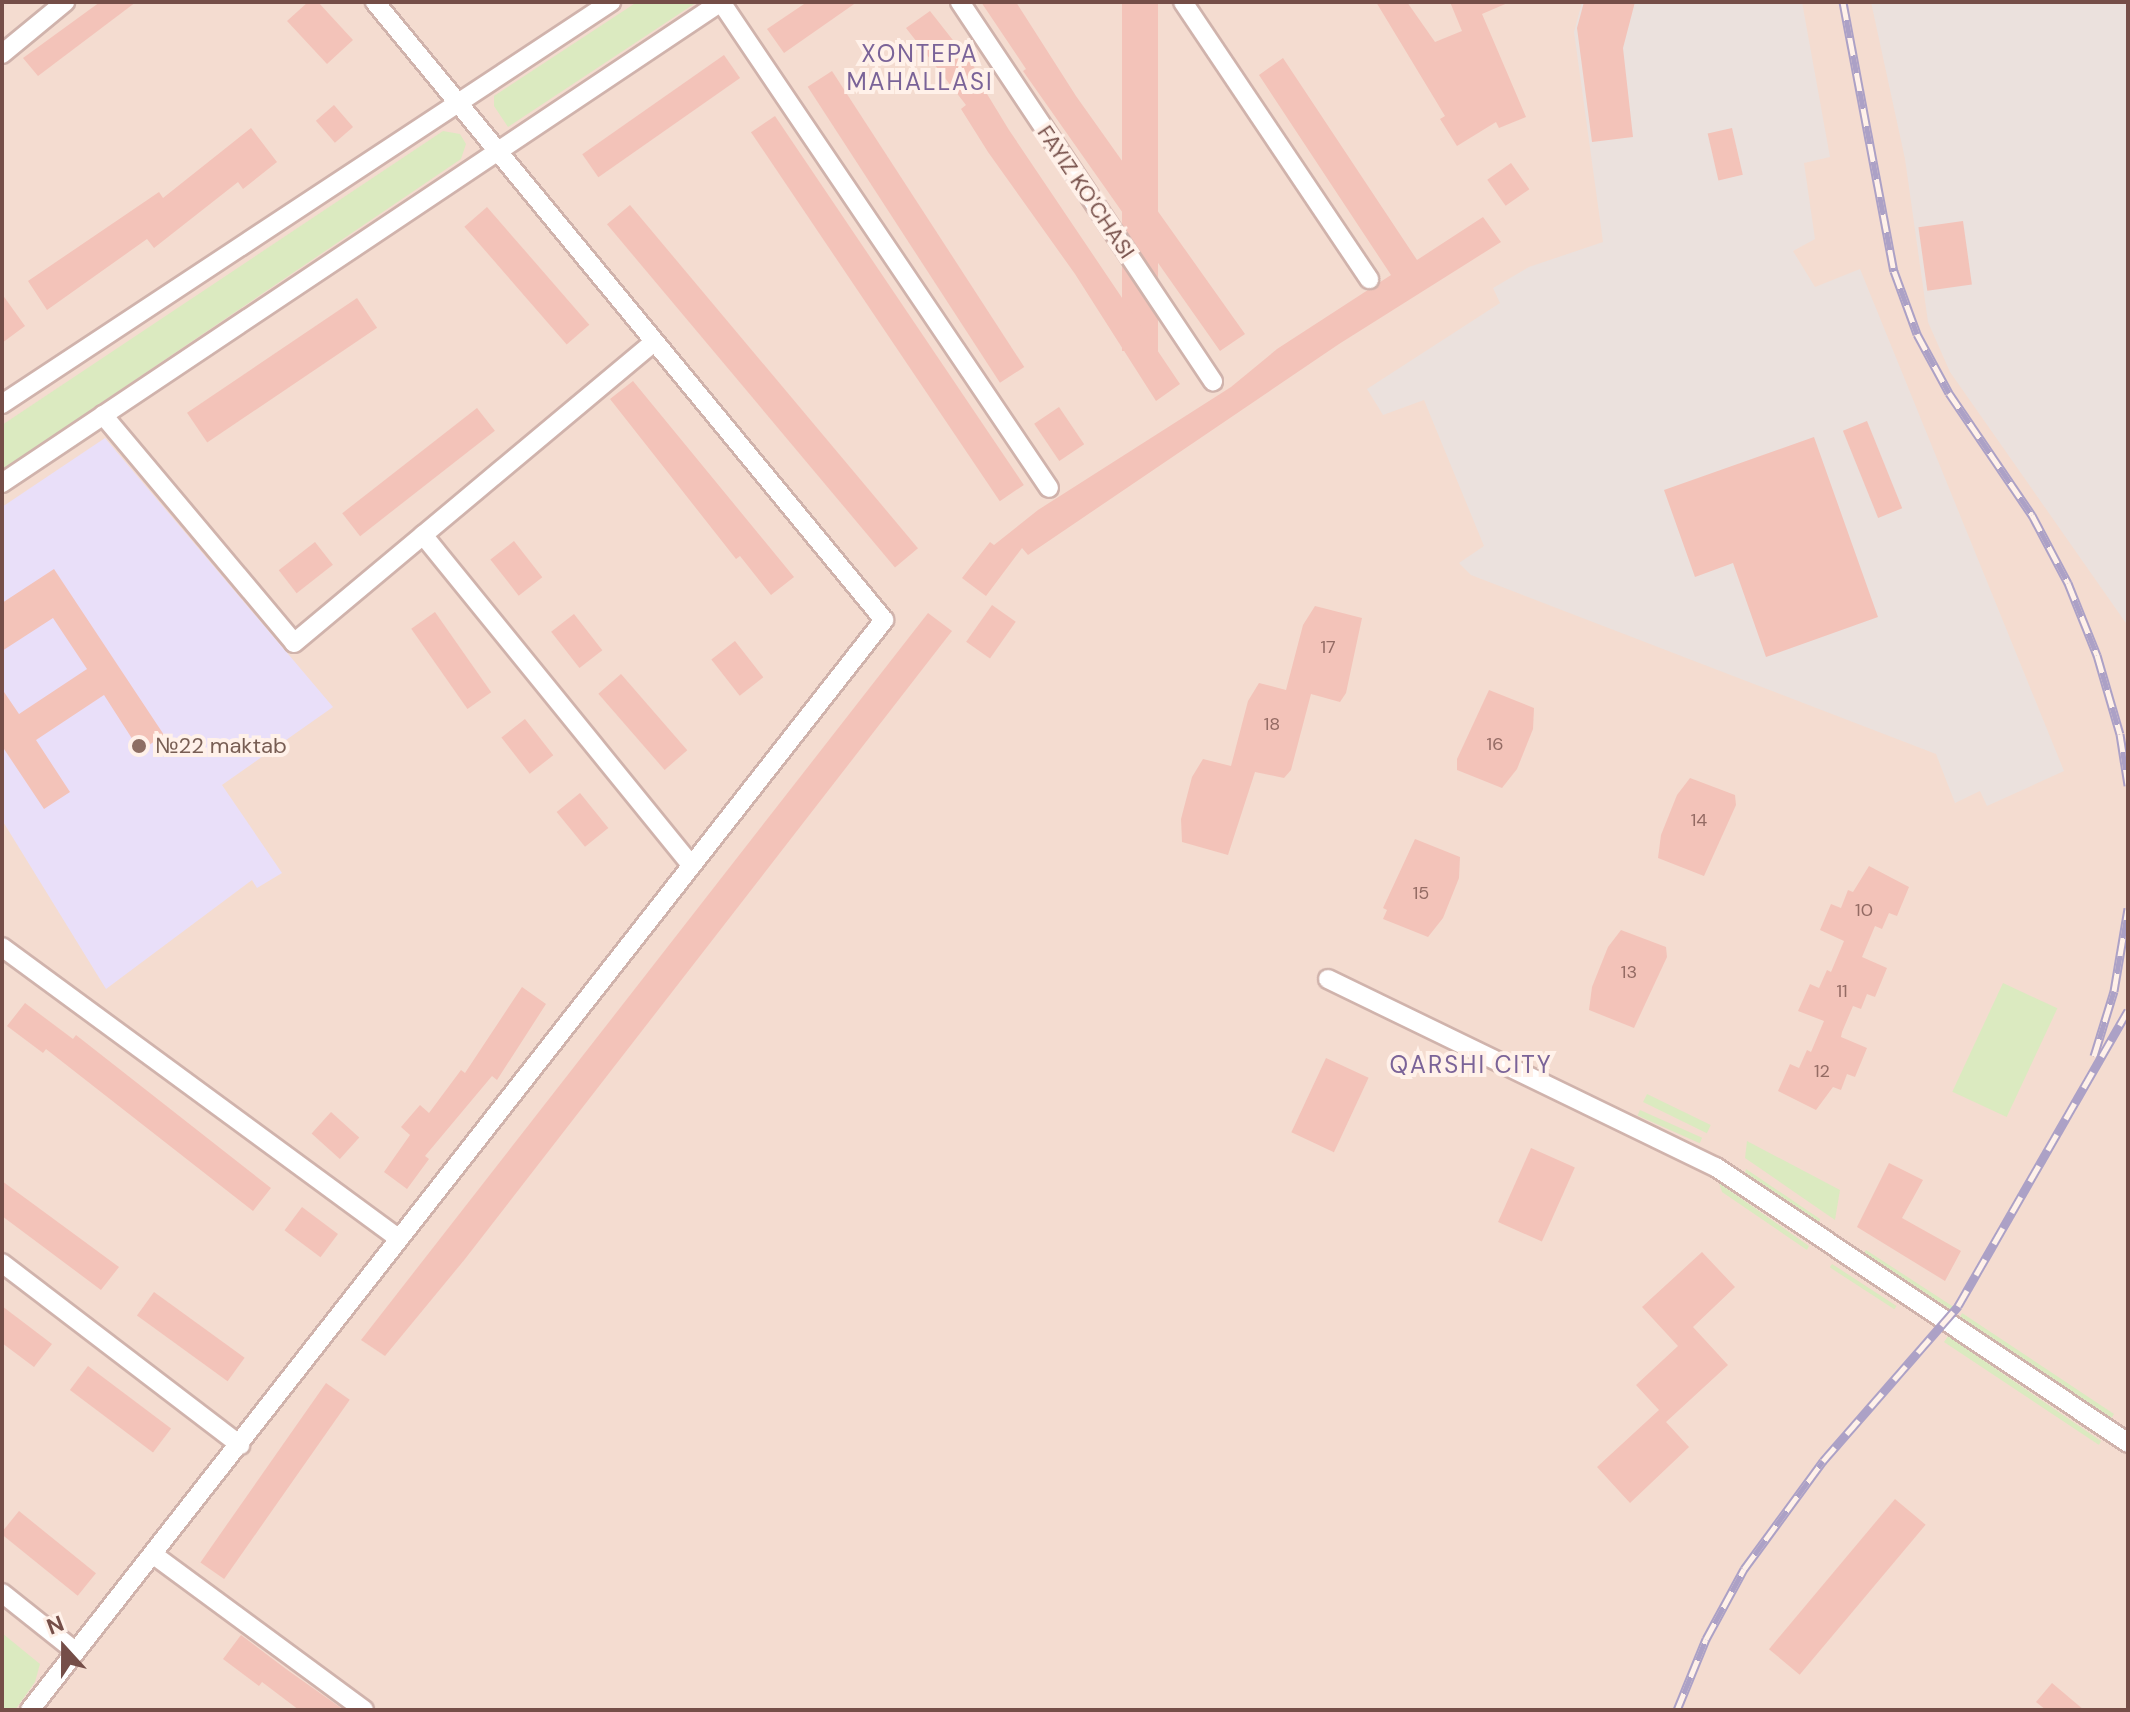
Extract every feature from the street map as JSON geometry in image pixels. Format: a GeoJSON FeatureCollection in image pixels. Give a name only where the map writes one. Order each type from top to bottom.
{"type":"FeatureCollection","features":[{"type":"Feature","properties":{"kind":"street"},"geometry":{"type":"LineString","coordinates":[[2,54],[65,2]]}},
{"type":"Feature","properties":{"kind":"street"},"geometry":{"type":"LineString","coordinates":[[30,1710],[240,1445],[397,1237],[884,620],[455,105],[375,2]]}},
{"type":"Feature","properties":{"kind":"street"},"geometry":{"type":"LineString","coordinates":[[2,404],[611,2]]}},
{"type":"Feature","properties":{"kind":"street"},"geometry":{"type":"LineString","coordinates":[[2,483],[721,2],[1049,488]]}},
{"type":"Feature","properties":{"kind":"street","name":"FAYIZ KO'CHASI"},"geometry":{"type":"LineString","coordinates":[[960,2],[1213,381]]}},
{"type":"Feature","properties":{"kind":"street"},"geometry":{"type":"LineString","coordinates":[[1183,2],[1369,279]]}},
{"type":"Feature","properties":{"kind":"street"},"geometry":{"type":"LineString","coordinates":[[103,415],[294,643],[654,342]]}},
{"type":"Feature","properties":{"kind":"street"},"geometry":{"type":"LineString","coordinates":[[423,535],[691,865]]}},
{"type":"Feature","properties":{"kind":"street"},"geometry":{"type":"LineString","coordinates":[[2,947],[397,1237]]}},
{"type":"Feature","properties":{"kind":"street"},"geometry":{"type":"LineString","coordinates":[[1328,979],[1716,1167],[2128,1443]]}},
{"type":"Feature","properties":{"kind":"street"},"geometry":{"type":"LineString","coordinates":[[2,1263],[240,1445]]}},
{"type":"Feature","properties":{"kind":"street"},"geometry":{"type":"LineString","coordinates":[[154,1555],[364,1710]]}},
{"type":"Feature","properties":{"kind":"street"},"geometry":{"type":"LineString","coordinates":[[2,1593],[75,1651]]}},
{"type":"Feature","properties":{"kind":"shaded area","name":"XONTEPA MAHALLASI"},"geometry":{"type":"Polygon","coordinates":[[[2,2],[2128,2],[2128,1710],[2,1710],[2,2]]]}},
{"type":"Feature","properties":{"kind":"shaded area"},"geometry":{"type":"Polygon","coordinates":[[[1582,2],[1802,2],[1830,157],[1804,163],[1815,239],[1793,251],[1815,287],[1860,269],[2064,771],[1987,806],[1980,791],[1955,803],[1936,754],[1471,575],[1459,563],[1484,546],[1424,400],[1383,415],[1367,389],[1500,303],[1493,288],[1529,267],[1603,242],[1574,32],[1582,2]]]}},
{"type":"Feature","properties":{"kind":"shaded area"},"geometry":{"type":"Polygon","coordinates":[[[1871,2],[2128,2],[2128,626],[1950,372],[1928,322],[1905,159],[1871,2]]]}},
{"type":"Feature","properties":{"kind":"shaded area","name":"№22 maktab"},"geometry":{"type":"Polygon","coordinates":[[[105,438],[333,707],[222,785],[282,873],[257,888],[252,880],[106,989],[2,820],[2,507],[105,438]]]}},
{"type":"Feature","properties":{"kind":"green space"},"geometry":{"type":"Polygon","coordinates":[[[637,2],[697,2],[508,127],[494,106],[494,96],[637,2]]]}},
{"type":"Feature","properties":{"kind":"green space"},"geometry":{"type":"Polygon","coordinates":[[[443,131],[460,134],[466,144],[461,159],[2,470],[2,425],[443,131]]]}},
{"type":"Feature","properties":{"kind":"green space"},"geometry":{"type":"Polygon","coordinates":[[[2003,983],[2057,1008],[2007,1117],[1952,1092],[2003,983]]]}},
{"type":"Feature","properties":{"kind":"green space"},"geometry":{"type":"Polygon","coordinates":[[[1647,1094],[1711,1125],[1707,1133],[1643,1102],[1647,1094]]]}},
{"type":"Feature","properties":{"kind":"green space"},"geometry":{"type":"Polygon","coordinates":[[[1640,1110],[1702,1138],[1700,1143],[1638,1115],[1640,1110]]]}},
{"type":"Feature","properties":{"kind":"green space"},"geometry":{"type":"Polygon","coordinates":[[[1747,1141],[1840,1190],[1835,1220],[1745,1158],[1747,1141]]]}},
{"type":"Feature","properties":{"kind":"green space"},"geometry":{"type":"Polygon","coordinates":[[[1746,1169],[1820,1219],[1819,1224],[1745,1173],[1746,1169]]]}},
{"type":"Feature","properties":{"kind":"green space"},"geometry":{"type":"Polygon","coordinates":[[[1719,1183],[1809,1246],[1807,1250],[1722,1192],[1719,1183]]]}},
{"type":"Feature","properties":{"kind":"green space"},"geometry":{"type":"Polygon","coordinates":[[[1866,1250],[1954,1307],[1952,1311],[1864,1253],[1866,1250]]]}},
{"type":"Feature","properties":{"kind":"green space"},"geometry":{"type":"Polygon","coordinates":[[[1832,1264],[1897,1306],[1894,1309],[1830,1267],[1832,1264]]]}},
{"type":"Feature","properties":{"kind":"green space"},"geometry":{"type":"Polygon","coordinates":[[[1962,1313],[2114,1414],[2111,1419],[1960,1317],[1962,1313]]]}},
{"type":"Feature","properties":{"kind":"green space"},"geometry":{"type":"Polygon","coordinates":[[[1948,1336],[2101,1441],[2099,1445],[1944,1342],[1948,1336]]]}},
{"type":"Feature","properties":{"kind":"green space"},"geometry":{"type":"Polygon","coordinates":[[[2,1633],[40,1664],[35,1682],[15,1710],[2,1710],[2,1633]]]}},
{"type":"Feature","properties":{"kind":"building"},"geometry":{"type":"Polygon","coordinates":[[[100,2],[136,2],[38,76],[23,58],[100,2]]]}},
{"type":"Feature","properties":{"kind":"building"},"geometry":{"type":"Polygon","coordinates":[[[308,2],[318,2],[353,40],[327,64],[287,21],[308,2]]]}},
{"type":"Feature","properties":{"kind":"building"},"geometry":{"type":"Polygon","coordinates":[[[807,2],[857,2],[784,53],[767,29],[807,2]]]}},
{"type":"Feature","properties":{"kind":"building"},"geometry":{"type":"Polygon","coordinates":[[[981,2],[1016,2],[1076,96],[1245,334],[1220,351],[1023,71],[1026,69],[981,2]]]}},
{"type":"Feature","properties":{"kind":"building"},"geometry":{"type":"Polygon","coordinates":[[[1122,2],[1158,2],[1158,351],[1122,351],[1122,2]]]}},
{"type":"Feature","properties":{"kind":"building"},"geometry":{"type":"Polygon","coordinates":[[[1376,2],[1407,2],[1435,42],[1462,31],[1450,2],[1510,2],[1482,14],[1526,117],[1499,128],[1496,122],[1457,146],[1440,119],[1445,116],[1376,2]]]}},
{"type":"Feature","properties":{"kind":"building"},"geometry":{"type":"Polygon","coordinates":[[[1584,2],[1635,2],[1623,48],[1633,137],[1592,142],[1577,28],[1584,2]]]}},
{"type":"Feature","properties":{"kind":"building"},"geometry":{"type":"Polygon","coordinates":[[[930,11],[989,86],[984,89],[1009,130],[1180,384],[1156,401],[1075,274],[988,152],[961,109],[966,105],[906,28],[930,11]]]}},
{"type":"Feature","properties":{"kind":"building"},"geometry":{"type":"Polygon","coordinates":[[[724,55],[740,78],[598,177],[582,154],[724,55]]]}},
{"type":"Feature","properties":{"kind":"building"},"geometry":{"type":"Polygon","coordinates":[[[1283,58],[1417,260],[1483,217],[1501,242],[1339,344],[1028,555],[1022,548],[986,596],[962,578],[990,542],[994,545],[1038,510],[1231,387],[1277,349],[1391,275],[1259,75],[1283,58]]]}},
{"type":"Feature","properties":{"kind":"building"},"geometry":{"type":"Polygon","coordinates":[[[832,71],[1024,367],[1000,383],[808,87],[832,71]]]}},
{"type":"Feature","properties":{"kind":"building"},"geometry":{"type":"Polygon","coordinates":[[[334,105],[353,127],[335,143],[316,121],[334,105]]]}},
{"type":"Feature","properties":{"kind":"building"},"geometry":{"type":"Polygon","coordinates":[[[775,116],[1024,485],[1000,501],[751,132],[775,116]]]}},
{"type":"Feature","properties":{"kind":"building"},"geometry":{"type":"Polygon","coordinates":[[[251,128],[277,162],[243,189],[238,182],[154,248],[147,239],[47,310],[28,281],[159,192],[163,198],[251,128]]]}},
{"type":"Feature","properties":{"kind":"building"},"geometry":{"type":"Polygon","coordinates":[[[1732,128],[1743,175],[1718,180],[1708,134],[1732,128]]]}},
{"type":"Feature","properties":{"kind":"building"},"geometry":{"type":"Polygon","coordinates":[[[1511,163],[1529,189],[1506,206],[1487,180],[1511,163]]]}},
{"type":"Feature","properties":{"kind":"building"},"geometry":{"type":"Polygon","coordinates":[[[630,205],[918,548],[895,567],[607,224],[630,205]]]}},
{"type":"Feature","properties":{"kind":"building"},"geometry":{"type":"Polygon","coordinates":[[[487,207],[589,325],[567,344],[464,227],[487,207]]]}},
{"type":"Feature","properties":{"kind":"building"},"geometry":{"type":"Polygon","coordinates":[[[1963,221],[1972,284],[1927,291],[1918,227],[1963,221]]]}},
{"type":"Feature","properties":{"kind":"building"},"geometry":{"type":"Polygon","coordinates":[[[2,294],[25,326],[2,343],[2,294]]]}},
{"type":"Feature","properties":{"kind":"building"},"geometry":{"type":"Polygon","coordinates":[[[357,298],[377,328],[207,442],[187,413],[357,298]]]}},
{"type":"Feature","properties":{"kind":"building"},"geometry":{"type":"Polygon","coordinates":[[[633,381],[794,577],[771,595],[740,556],[736,559],[610,399],[633,381]]]}},
{"type":"Feature","properties":{"kind":"building"},"geometry":{"type":"Polygon","coordinates":[[[1059,407],[1084,444],[1059,461],[1034,424],[1059,407]]]}},
{"type":"Feature","properties":{"kind":"building"},"geometry":{"type":"Polygon","coordinates":[[[477,408],[495,431],[360,536],[342,513],[477,408]]]}},
{"type":"Feature","properties":{"kind":"building"},"geometry":{"type":"Polygon","coordinates":[[[1867,421],[1902,508],[1878,518],[1843,431],[1867,421]]]}},
{"type":"Feature","properties":{"kind":"building"},"geometry":{"type":"Polygon","coordinates":[[[1814,437],[1878,617],[1766,657],[1733,563],[1695,577],[1664,490],[1814,437]]]}},
{"type":"Feature","properties":{"kind":"building"},"geometry":{"type":"Polygon","coordinates":[[[514,541],[542,577],[519,596],[490,559],[514,541]]]}},
{"type":"Feature","properties":{"kind":"building"},"geometry":{"type":"Polygon","coordinates":[[[315,542],[333,565],[297,593],[279,570],[315,542]]]}},
{"type":"Feature","properties":{"kind":"building"},"geometry":{"type":"Polygon","coordinates":[[[54,569],[164,735],[140,751],[104,695],[36,740],[70,792],[44,809],[2,746],[2,689],[19,714],[87,669],[53,618],[2,651],[2,603],[54,569]]]}},
{"type":"Feature","properties":{"kind":"building"},"geometry":{"type":"Polygon","coordinates":[[[992,605],[1016,622],[990,658],[966,642],[992,605]]]}},
{"type":"Feature","properties":{"kind":"building"},"geometry":{"type":"Polygon","coordinates":[[[1315,606],[1362,618],[1346,693],[1340,702],[1311,694],[1291,770],[1284,778],[1255,772],[1228,855],[1182,842],[1181,819],[1192,777],[1203,759],[1231,766],[1248,701],[1259,683],[1286,690],[1303,625],[1315,606]]]}},
{"type":"Feature","properties":{"kind":"building"},"geometry":{"type":"Polygon","coordinates":[[[435,612],[491,692],[467,709],[411,629],[435,612]]]}},
{"type":"Feature","properties":{"kind":"building"},"geometry":{"type":"Polygon","coordinates":[[[928,613],[952,631],[465,1259],[385,1356],[361,1340],[928,613]]]}},
{"type":"Feature","properties":{"kind":"building"},"geometry":{"type":"Polygon","coordinates":[[[574,614],[602,650],[579,668],[551,632],[574,614]]]}},
{"type":"Feature","properties":{"kind":"building"},"geometry":{"type":"Polygon","coordinates":[[[735,641],[763,677],[740,696],[711,659],[735,641]]]}},
{"type":"Feature","properties":{"kind":"building"},"geometry":{"type":"Polygon","coordinates":[[[621,674],[687,750],[665,770],[598,694],[621,674]]]}},
{"type":"Feature","properties":{"kind":"building"},"geometry":{"type":"Polygon","coordinates":[[[1489,690],[1534,708],[1533,729],[1517,769],[1502,788],[1457,770],[1457,759],[1489,690]]]}},
{"type":"Feature","properties":{"kind":"building"},"geometry":{"type":"Polygon","coordinates":[[[525,719],[553,755],[530,774],[501,737],[525,719]]]}},
{"type":"Feature","properties":{"kind":"building"},"geometry":{"type":"Polygon","coordinates":[[[1690,778],[1735,795],[1736,805],[1704,876],[1658,858],[1661,835],[1677,795],[1690,778]]]}},
{"type":"Feature","properties":{"kind":"building"},"geometry":{"type":"Polygon","coordinates":[[[580,793],[608,828],[585,847],[557,812],[580,793]]]}},
{"type":"Feature","properties":{"kind":"building"},"geometry":{"type":"Polygon","coordinates":[[[1415,839],[1460,857],[1459,878],[1443,918],[1428,937],[1383,919],[1387,910],[1383,908],[1415,839]]]}},
{"type":"Feature","properties":{"kind":"building"},"geometry":{"type":"Polygon","coordinates":[[[1869,866],[1909,887],[1897,916],[1889,913],[1882,929],[1875,926],[1862,957],[1887,968],[1875,997],[1867,994],[1861,1009],[1853,1006],[1842,1032],[1841,1037],[1867,1048],[1855,1077],[1847,1074],[1841,1090],[1833,1087],[1816,1110],[1778,1091],[1790,1064],[1799,1068],[1807,1050],[1811,1052],[1824,1021],[1798,1011],[1810,984],[1819,988],[1827,970],[1831,972],[1844,941],[1820,930],[1831,904],[1841,908],[1848,890],[1853,892],[1869,866]]]}},
{"type":"Feature","properties":{"kind":"building"},"geometry":{"type":"Polygon","coordinates":[[[1621,930],[1666,947],[1667,957],[1634,1028],[1589,1010],[1592,987],[1608,947],[1621,930]]]}},
{"type":"Feature","properties":{"kind":"building"},"geometry":{"type":"Polygon","coordinates":[[[522,987],[546,1004],[497,1080],[492,1076],[425,1156],[429,1159],[407,1189],[384,1172],[410,1135],[401,1127],[420,1105],[429,1113],[461,1070],[465,1073],[522,987]]]}},
{"type":"Feature","properties":{"kind":"building"},"geometry":{"type":"Polygon","coordinates":[[[25,1003],[73,1039],[76,1035],[271,1188],[253,1211],[46,1049],[43,1053],[7,1026],[25,1003]]]}},
{"type":"Feature","properties":{"kind":"building"},"geometry":{"type":"Polygon","coordinates":[[[1326,1058],[1369,1078],[1334,1152],[1291,1132],[1326,1058]]]}},
{"type":"Feature","properties":{"kind":"building"},"geometry":{"type":"Polygon","coordinates":[[[331,1112],[359,1137],[340,1159],[312,1134],[331,1112]]]}},
{"type":"Feature","properties":{"kind":"building"},"geometry":{"type":"Polygon","coordinates":[[[1531,1148],[1575,1168],[1542,1242],[1498,1222],[1531,1148]]]}},
{"type":"Feature","properties":{"kind":"building"},"geometry":{"type":"Polygon","coordinates":[[[1889,1163],[1923,1180],[1902,1218],[1961,1251],[1945,1281],[1857,1227],[1889,1163]]]}},
{"type":"Feature","properties":{"kind":"building"},"geometry":{"type":"Polygon","coordinates":[[[2,1181],[119,1267],[101,1290],[2,1216],[2,1181]]]}},
{"type":"Feature","properties":{"kind":"building"},"geometry":{"type":"Polygon","coordinates":[[[302,1207],[338,1234],[320,1257],[285,1230],[302,1207]]]}},
{"type":"Feature","properties":{"kind":"building"},"geometry":{"type":"Polygon","coordinates":[[[1702,1252],[1735,1287],[1693,1327],[1728,1365],[1666,1422],[1689,1447],[1630,1503],[1597,1467],[1659,1410],[1636,1385],[1678,1346],[1642,1307],[1702,1252]]]}},
{"type":"Feature","properties":{"kind":"building"},"geometry":{"type":"Polygon","coordinates":[[[154,1292],[245,1358],[228,1381],[137,1315],[154,1292]]]}},
{"type":"Feature","properties":{"kind":"building"},"geometry":{"type":"Polygon","coordinates":[[[2,1306],[52,1344],[34,1367],[2,1343],[2,1306]]]}},
{"type":"Feature","properties":{"kind":"building"},"geometry":{"type":"Polygon","coordinates":[[[88,1366],[171,1429],[153,1453],[70,1390],[88,1366]]]}},
{"type":"Feature","properties":{"kind":"building"},"geometry":{"type":"Polygon","coordinates":[[[326,1383],[350,1400],[224,1579],[200,1562],[326,1383]]]}},
{"type":"Feature","properties":{"kind":"building"},"geometry":{"type":"Polygon","coordinates":[[[1895,1499],[1926,1525],[1800,1675],[1769,1649],[1895,1499]]]}},
{"type":"Feature","properties":{"kind":"building"},"geometry":{"type":"Polygon","coordinates":[[[19,1511],[96,1573],[78,1596],[2,1535],[19,1511]]]}},
{"type":"Feature","properties":{"kind":"building"},"geometry":{"type":"Polygon","coordinates":[[[241,1635],[344,1710],[299,1710],[262,1682],[259,1686],[223,1659],[241,1635]]]}},
{"type":"Feature","properties":{"kind":"building"},"geometry":{"type":"Polygon","coordinates":[[[2052,1683],[2084,1710],[2046,1710],[2036,1702],[2052,1683]]]}},
{"type":"Feature","properties":{"kind":"railway"},"geometry":{"type":"LineString","coordinates":[[1843,2],[1894,271],[1917,334],[1949,393],[2032,515],[2068,583],[2097,655],[2120,734],[2128,785]]}},
{"type":"Feature","properties":{"kind":"railway"},"geometry":{"type":"LineString","coordinates":[[2094,1056],[2114,991],[2128,908]]}},
{"type":"Feature","properties":{"kind":"railway"},"geometry":{"type":"LineString","coordinates":[[1677,1710],[1706,1639],[1744,1569],[1823,1461],[1958,1306],[2128,1010]]}},
{"type":"Feature","properties":{"kind":"place","name":"№22 maktab"},"geometry":{"type":"Point","coordinates":[139,746]}},
{"type":"Feature","properties":{"kind":"district","name":"XONTEPA MAHALLASI"},"geometry":{"type":"Point","coordinates":[920,68]}},
{"type":"Feature","properties":{"kind":"district","name":"QARSHI CITY"},"geometry":{"type":"Point","coordinates":[1471,1065]}}]}
